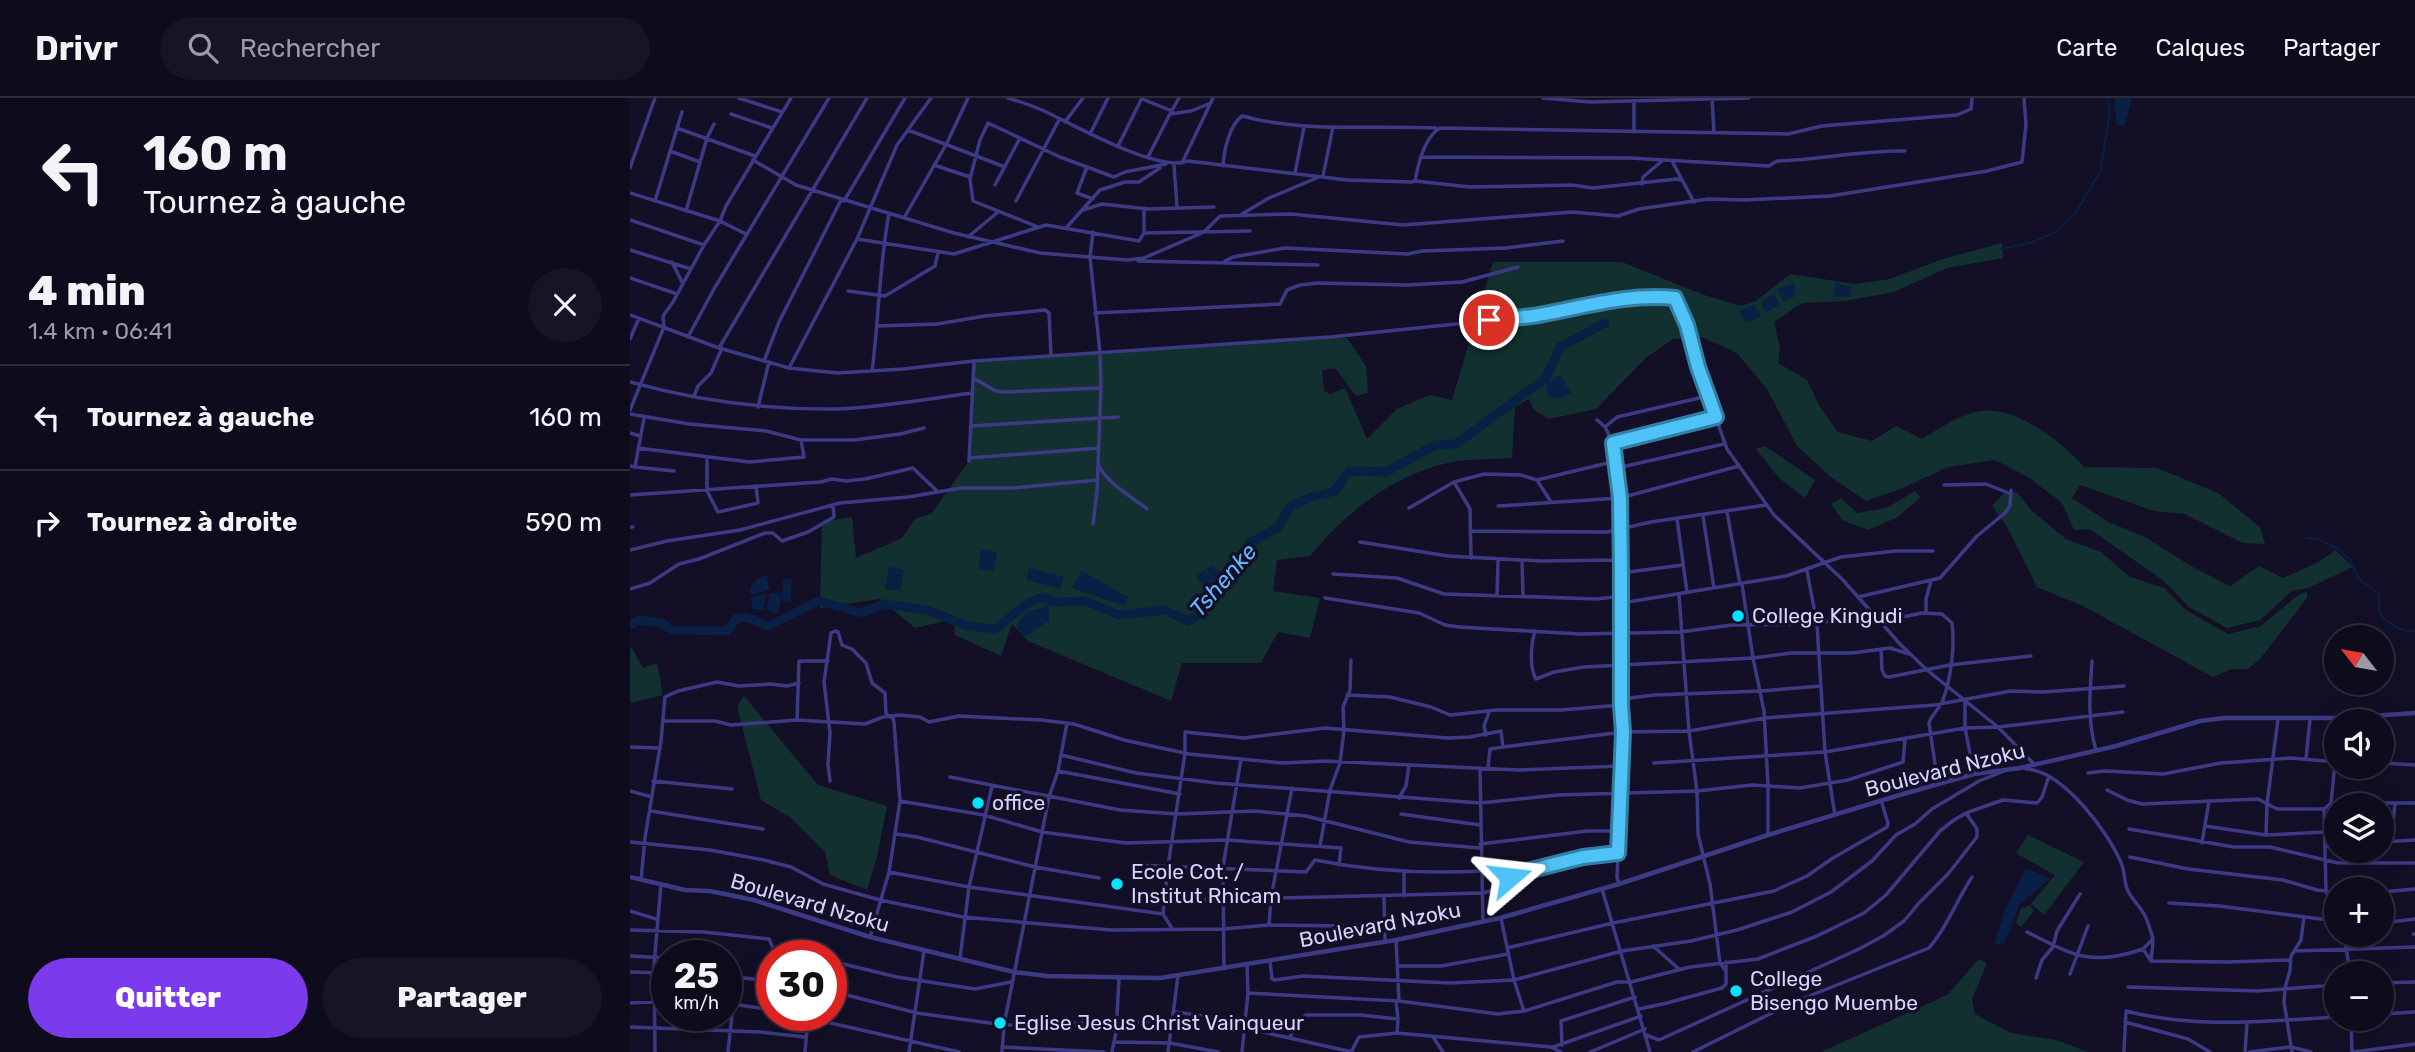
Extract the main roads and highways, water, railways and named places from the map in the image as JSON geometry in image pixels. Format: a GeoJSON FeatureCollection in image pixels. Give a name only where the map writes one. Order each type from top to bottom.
{"type":"FeatureCollection","features":[{"type":"Feature","properties":{"kind":"water"},"geometry":{"type":"Polygon","coordinates":[[[2114,98],[2132,98],[2125,125],[2116,125],[2114,98]]]}},
{"type":"Feature","properties":{"kind":"water"},"geometry":{"type":"Polygon","coordinates":[[[1795,283],[1794,297],[1783,301],[1777,289],[1795,283]]]}},
{"type":"Feature","properties":{"kind":"water"},"geometry":{"type":"Polygon","coordinates":[[[1836,283],[1852,287],[1850,297],[1833,297],[1836,283]]]}},
{"type":"Feature","properties":{"kind":"water"},"geometry":{"type":"Polygon","coordinates":[[[1774,294],[1780,304],[1766,313],[1761,303],[1774,294]]]}},
{"type":"Feature","properties":{"kind":"water"},"geometry":{"type":"Polygon","coordinates":[[[1754,305],[1761,316],[1746,323],[1739,311],[1754,305]]]}},
{"type":"Feature","properties":{"kind":"water"},"geometry":{"type":"Polygon","coordinates":[[[1560,375],[1571,393],[1559,399],[1548,396],[1546,384],[1560,375]]]}},
{"type":"Feature","properties":{"kind":"water"},"geometry":{"type":"Polygon","coordinates":[[[981,549],[997,552],[994,571],[978,569],[981,549]]]}},
{"type":"Feature","properties":{"kind":"water"},"geometry":{"type":"Polygon","coordinates":[[[889,565],[904,570],[900,591],[885,589],[889,565]]]}},
{"type":"Feature","properties":{"kind":"water"},"geometry":{"type":"Polygon","coordinates":[[[1212,566],[1222,574],[1218,583],[1214,581],[1200,584],[1197,576],[1204,570],[1212,578],[1206,569],[1212,566]]]}},
{"type":"Feature","properties":{"kind":"water"},"geometry":{"type":"Polygon","coordinates":[[[1029,568],[1064,577],[1060,589],[1026,580],[1029,568]]]}},
{"type":"Feature","properties":{"kind":"water"},"geometry":{"type":"Polygon","coordinates":[[[1082,571],[1128,597],[1125,606],[1072,588],[1082,571]]]}},
{"type":"Feature","properties":{"kind":"water"},"geometry":{"type":"Polygon","coordinates":[[[766,575],[770,590],[750,595],[752,584],[766,575]]]}},
{"type":"Feature","properties":{"kind":"water"},"geometry":{"type":"Polygon","coordinates":[[[792,578],[790,602],[782,601],[783,580],[792,578]]]}},
{"type":"Feature","properties":{"kind":"water"},"geometry":{"type":"Polygon","coordinates":[[[769,593],[782,593],[778,613],[767,610],[769,593]]]}},
{"type":"Feature","properties":{"kind":"water"},"geometry":{"type":"Polygon","coordinates":[[[766,594],[764,610],[752,609],[751,597],[766,594]]]}},
{"type":"Feature","properties":{"kind":"water"},"geometry":{"type":"Polygon","coordinates":[[[1049,605],[1049,621],[1024,637],[1016,625],[1028,612],[1049,605]]]}},
{"type":"Feature","properties":{"kind":"water"},"geometry":{"type":"Polygon","coordinates":[[[2026,868],[2050,879],[2019,905],[2003,944],[1994,945],[2007,905],[2026,868]]]}},
{"type":"Feature","properties":{"kind":"waterway"},"geometry":{"type":"LineString","coordinates":[[2001,249],[2030,243],[2057,231],[2076,212],[2100,172],[2110,113],[2108,98]]}},
{"type":"Feature","properties":{"kind":"waterway","name":"Tshenke"},"geometry":{"type":"LineString","coordinates":[[630,625],[640,620],[662,623],[672,630],[727,631],[737,618],[746,617],[768,626],[819,601],[861,613],[884,604],[927,610],[968,626],[995,629],[1028,603],[1043,597],[1055,602],[1086,601],[1118,615],[1165,610],[1188,621],[1200,614],[1224,587],[1250,543],[1277,528],[1291,506],[1335,491],[1349,471],[1386,472],[1435,445],[1456,444],[1546,378],[1560,347],[1605,323]]}},
{"type":"Feature","properties":{"kind":"waterway"},"geometry":{"type":"LineString","coordinates":[[2307,538],[2318,539],[2338,549],[2350,560],[2358,578],[2378,593],[2379,609],[2385,619],[2400,629],[2415,631]]}},
{"type":"Feature","properties":{"kind":"place","name":"College Kingudi"},"geometry":{"type":"Point","coordinates":[1738,616]}},
{"type":"Feature","properties":{"kind":"place","name":"office"},"geometry":{"type":"Point","coordinates":[978,803]}},
{"type":"Feature","properties":{"kind":"place","name":"Ecole Cot. / Institut Rhicam"},"geometry":{"type":"Point","coordinates":[1117,884]}},
{"type":"Feature","properties":{"kind":"place","name":"College Bisengo Muembe"},"geometry":{"type":"Point","coordinates":[1736,991]}},
{"type":"Feature","properties":{"kind":"place","name":"Eglise Jesus Christ Vainqueur"},"geometry":{"type":"Point","coordinates":[1000,1023]}}]}
